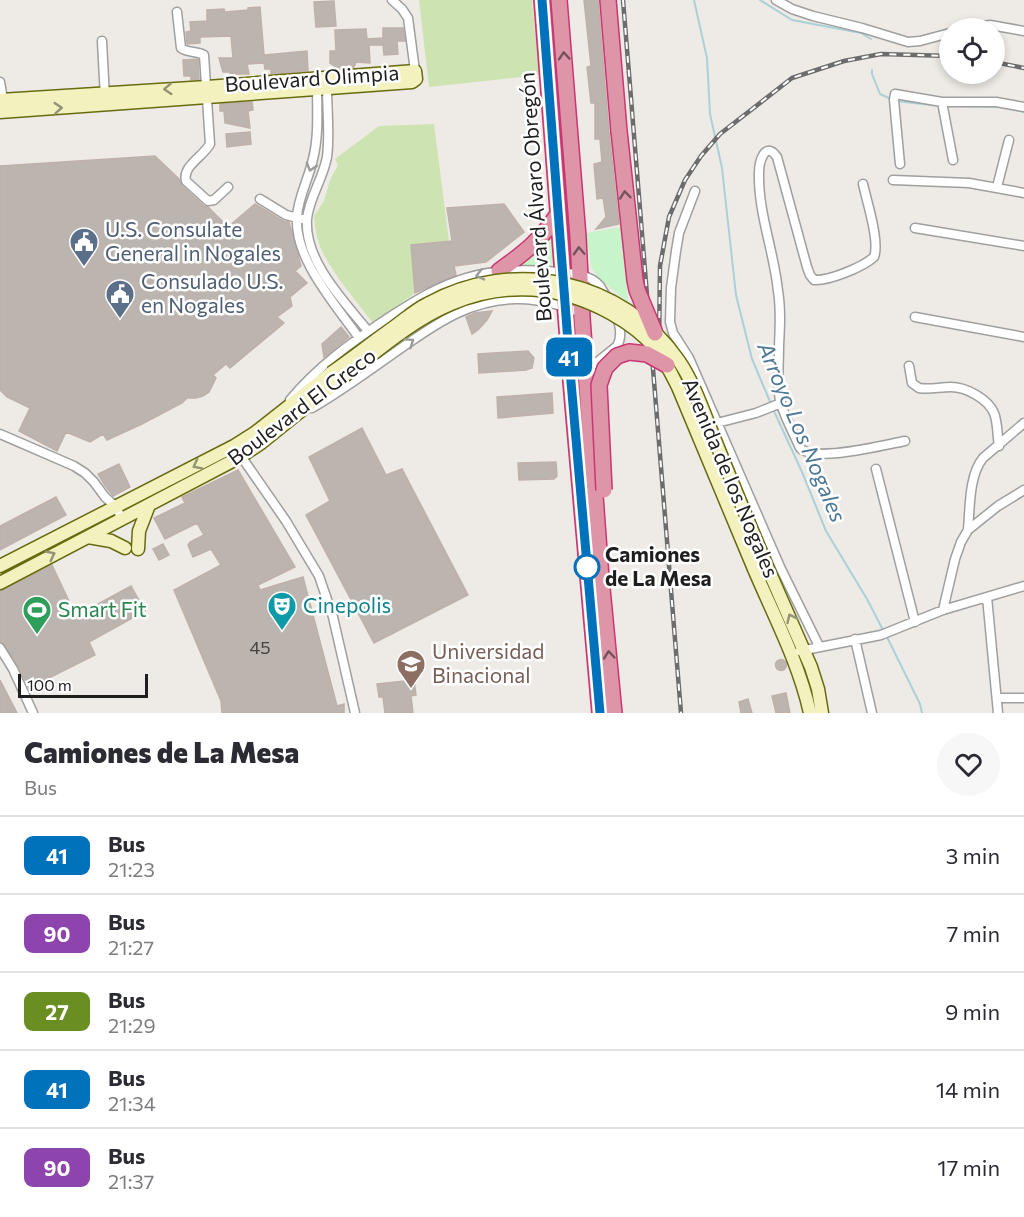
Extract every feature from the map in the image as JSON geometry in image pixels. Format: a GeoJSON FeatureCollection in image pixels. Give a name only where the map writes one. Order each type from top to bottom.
{"type":"FeatureCollection","features":[{"type":"Feature","properties":{"kind":"highway","name":"Boulevard Álvaro Obregón"},"geometry":{"type":"LineString","coordinates":[[542,0],[571,382],[600,713]]}},
{"type":"Feature","properties":{"kind":"highway","name":"Boulevard Álvaro Obregón"},"geometry":{"type":"LineString","coordinates":[[559,0],[614,713]]}},
{"type":"Feature","properties":{"kind":"highway"},"geometry":{"type":"LineString","coordinates":[[608,0],[633,267],[637,290],[655,333]]}},
{"type":"Feature","properties":{"kind":"highway"},"geometry":{"type":"LineString","coordinates":[[499,271],[535,244],[558,214]]}},
{"type":"Feature","properties":{"kind":"highway"},"geometry":{"type":"LineString","coordinates":[[602,578],[607,549],[599,385],[605,368],[617,356],[629,352],[647,354],[667,365]]}},
{"type":"Feature","properties":{"kind":"main road","name":"Boulevard Olimpia"},"geometry":{"type":"LineString","coordinates":[[2,106],[414,81],[415,71]]}},
{"type":"Feature","properties":{"kind":"main road","name":"Boulevard El Greco"},"geometry":{"type":"LineString","coordinates":[[0,583],[118,522],[237,451],[335,377],[449,305],[475,295],[525,289],[581,293]]}},
{"type":"Feature","properties":{"kind":"main road","name":"Avenida de los Nogales"},"geometry":{"type":"LineString","coordinates":[[581,293],[610,300],[630,313],[655,333],[680,362],[759,565],[801,680],[810,713]]}},
{"type":"Feature","properties":{"kind":"main road","name":"Avenida de los Nogales"},"geometry":{"type":"LineString","coordinates":[[581,293],[626,322],[645,338],[667,365],[759,565],[804,649],[818,688],[822,713]]}},
{"type":"Feature","properties":{"kind":"main road","name":"Boulevard El Greco"},"geometry":{"type":"LineString","coordinates":[[0,566],[111,509],[237,451]]}},
{"type":"Feature","properties":{"kind":"main road"},"geometry":{"type":"LineString","coordinates":[[138,549],[138,537],[148,505]]}},
{"type":"Feature","properties":{"kind":"main road"},"geometry":{"type":"LineString","coordinates":[[88,537],[108,540],[124,548]]}},
{"type":"Feature","properties":{"kind":"street"},"geometry":{"type":"LineString","coordinates":[[392,0],[408,18],[415,71]]}},
{"type":"Feature","properties":{"kind":"street"},"geometry":{"type":"LineString","coordinates":[[776,0],[792,9],[813,16],[908,42],[939,36]]}},
{"type":"Feature","properties":{"kind":"street"},"geometry":{"type":"LineString","coordinates":[[177,12],[181,48],[204,56],[210,144],[207,150],[188,168],[185,178],[208,201],[214,201],[228,187]]}},
{"type":"Feature","properties":{"kind":"street"},"geometry":{"type":"LineString","coordinates":[[1005,28],[1024,32]]}},
{"type":"Feature","properties":{"kind":"street"},"geometry":{"type":"LineString","coordinates":[[102,41],[105,99]]}},
{"type":"Feature","properties":{"kind":"street"},"geometry":{"type":"LineString","coordinates":[[0,82],[2,106]]}},
{"type":"Feature","properties":{"kind":"street"},"geometry":{"type":"LineString","coordinates":[[320,85],[314,157],[297,218],[299,237],[309,264],[359,338]]}},
{"type":"Feature","properties":{"kind":"street"},"geometry":{"type":"LineString","coordinates":[[320,85],[327,138],[327,158],[307,219],[311,246],[315,259],[332,286],[368,331]]}},
{"type":"Feature","properties":{"kind":"street"},"geometry":{"type":"LineString","coordinates":[[900,164],[895,94],[942,102],[996,102],[1024,107]]}},
{"type":"Feature","properties":{"kind":"street"},"geometry":{"type":"LineString","coordinates":[[942,102],[953,160]]}},
{"type":"Feature","properties":{"kind":"street"},"geometry":{"type":"LineString","coordinates":[[316,138],[327,138]]}},
{"type":"Feature","properties":{"kind":"street"},"geometry":{"type":"LineString","coordinates":[[997,187],[1009,140]]}},
{"type":"Feature","properties":{"kind":"street"},"geometry":{"type":"LineString","coordinates":[[863,184],[875,240],[874,257],[856,268],[814,280],[807,267],[776,154],[765,153],[761,157],[760,193],[781,319],[778,382],[781,403],[800,448],[804,452],[839,453],[905,441]]}},
{"type":"Feature","properties":{"kind":"street"},"geometry":{"type":"LineString","coordinates":[[893,180],[969,183],[1024,193]]}},
{"type":"Feature","properties":{"kind":"street"},"geometry":{"type":"LineString","coordinates":[[695,191],[676,251],[671,288],[670,322],[673,333],[689,358],[782,569],[819,646]]}},
{"type":"Feature","properties":{"kind":"street"},"geometry":{"type":"LineString","coordinates":[[260,199],[286,215],[307,219]]}},
{"type":"Feature","properties":{"kind":"street"},"geometry":{"type":"LineString","coordinates":[[915,228],[1024,246]]}},
{"type":"Feature","properties":{"kind":"street"},"geometry":{"type":"LineString","coordinates":[[284,417],[298,391],[359,338],[410,303],[436,290],[465,278],[514,270],[563,273],[581,293]]}},
{"type":"Feature","properties":{"kind":"street"},"geometry":{"type":"LineString","coordinates":[[284,417],[328,399],[440,321],[456,313],[475,305],[514,299],[553,303],[565,307],[581,293],[590,279],[599,286],[610,303],[620,329],[620,337],[616,346],[586,371]]}},
{"type":"Feature","properties":{"kind":"street"},"geometry":{"type":"LineString","coordinates":[[915,317],[1024,337]]}},
{"type":"Feature","properties":{"kind":"street"},"geometry":{"type":"LineString","coordinates":[[909,366],[912,383],[918,388],[962,388],[986,403],[994,414],[999,446]]}},
{"type":"Feature","properties":{"kind":"street"},"geometry":{"type":"LineString","coordinates":[[717,423],[756,413],[781,403]]}},
{"type":"Feature","properties":{"kind":"street"},"geometry":{"type":"LineString","coordinates":[[968,530],[975,471],[983,458],[1024,423]]}},
{"type":"Feature","properties":{"kind":"street"},"geometry":{"type":"LineString","coordinates":[[0,434],[85,472],[105,497],[118,522]]}},
{"type":"Feature","properties":{"kind":"street"},"geometry":{"type":"LineString","coordinates":[[237,451],[286,521],[319,576],[333,617],[355,713]]}},
{"type":"Feature","properties":{"kind":"street"},"geometry":{"type":"LineString","coordinates":[[876,469],[915,622]]}},
{"type":"Feature","properties":{"kind":"street"},"geometry":{"type":"LineString","coordinates":[[943,610],[955,559],[968,530],[998,506],[1024,490]]}},
{"type":"Feature","properties":{"kind":"street"},"geometry":{"type":"LineString","coordinates":[[791,654],[804,649],[881,635],[943,610],[1024,586]]}},
{"type":"Feature","properties":{"kind":"street"},"geometry":{"type":"LineString","coordinates":[[987,597],[998,713]]}},
{"type":"Feature","properties":{"kind":"street"},"geometry":{"type":"LineString","coordinates":[[855,639],[872,713]]}},
{"type":"Feature","properties":{"kind":"street"},"geometry":{"type":"LineString","coordinates":[[0,648],[33,713]]}},
{"type":"Feature","properties":{"kind":"street"},"geometry":{"type":"LineString","coordinates":[[997,698],[1024,698]]}},
{"type":"Feature","properties":{"kind":"green space"},"geometry":{"type":"Polygon","coordinates":[[[419,0],[532,0],[539,75],[429,87],[419,0]]]}},
{"type":"Feature","properties":{"kind":"green space"},"geometry":{"type":"Polygon","coordinates":[[[434,124],[449,241],[411,245],[415,293],[373,323],[340,280],[323,253],[314,216],[324,201],[330,180],[338,165],[335,159],[379,126],[434,124]]]}},
{"type":"Feature","properties":{"kind":"green space"},"geometry":{"type":"Polygon","coordinates":[[[622,227],[628,302],[598,278],[591,266],[586,233],[622,227]]]}},
{"type":"Feature","properties":{"kind":"green space"},"geometry":{"type":"Polygon","coordinates":[[[552,236],[558,275],[506,271],[529,255],[552,236]]]}},
{"type":"Feature","properties":{"kind":"building"},"geometry":{"type":"Polygon","coordinates":[[[584,0],[598,0],[619,224],[596,229],[606,217],[603,198],[597,199],[594,164],[602,162],[600,139],[595,139],[595,103],[591,103],[587,67],[591,66],[584,0]]]}},
{"type":"Feature","properties":{"kind":"building"},"geometry":{"type":"Polygon","coordinates":[[[334,1],[336,26],[316,27],[314,2],[334,1]]]}},
{"type":"Feature","properties":{"kind":"building"},"geometry":{"type":"Polygon","coordinates":[[[260,7],[264,55],[307,51],[308,71],[271,74],[271,69],[265,69],[264,63],[247,64],[249,74],[230,74],[230,72],[223,72],[219,58],[233,58],[231,36],[200,37],[200,43],[187,44],[186,32],[191,31],[190,22],[207,21],[207,10],[224,9],[225,12],[260,7]]]}},
{"type":"Feature","properties":{"kind":"building"},"geometry":{"type":"Polygon","coordinates":[[[383,28],[403,28],[405,41],[397,41],[398,54],[384,55],[383,45],[369,45],[370,63],[356,62],[354,67],[337,68],[330,63],[330,51],[336,51],[335,30],[366,29],[367,39],[383,38],[383,28]]]}},
{"type":"Feature","properties":{"kind":"building"},"geometry":{"type":"Polygon","coordinates":[[[198,59],[199,79],[191,80],[191,76],[184,76],[183,60],[198,59]]]}},
{"type":"Feature","properties":{"kind":"building"},"geometry":{"type":"Polygon","coordinates":[[[252,102],[253,110],[248,111],[250,128],[225,123],[224,111],[220,111],[220,104],[252,102]]]}},
{"type":"Feature","properties":{"kind":"building"},"geometry":{"type":"Polygon","coordinates":[[[250,132],[251,144],[227,147],[226,134],[250,132]]]}},
{"type":"Feature","properties":{"kind":"building","name":"Consulado U.S. en Nogales"},"geometry":{"type":"Polygon","coordinates":[[[155,156],[179,179],[182,186],[228,227],[255,204],[283,221],[289,222],[301,266],[295,271],[307,283],[290,297],[292,306],[277,317],[284,323],[230,368],[226,364],[213,375],[216,378],[209,392],[196,398],[187,398],[182,403],[142,424],[107,440],[103,434],[90,442],[66,432],[57,451],[19,431],[30,408],[7,397],[0,390],[0,166],[155,156]]]}},
{"type":"Feature","properties":{"kind":"building"},"geometry":{"type":"Polygon","coordinates":[[[504,204],[524,232],[486,262],[454,266],[456,275],[415,293],[411,245],[452,241],[447,208],[504,204]]]}},
{"type":"Feature","properties":{"kind":"building"},"geometry":{"type":"Polygon","coordinates":[[[492,311],[487,320],[472,334],[466,317],[475,313],[492,311]]]}},
{"type":"Feature","properties":{"kind":"building"},"geometry":{"type":"Polygon","coordinates":[[[341,327],[349,337],[324,357],[322,344],[341,327]]]}},
{"type":"Feature","properties":{"kind":"building"},"geometry":{"type":"Polygon","coordinates":[[[528,351],[534,358],[532,368],[479,373],[478,354],[528,351]]]}},
{"type":"Feature","properties":{"kind":"building"},"geometry":{"type":"Polygon","coordinates":[[[552,393],[553,413],[498,418],[497,397],[552,393]]]}},
{"type":"Feature","properties":{"kind":"building"},"geometry":{"type":"Polygon","coordinates":[[[362,428],[386,475],[402,469],[468,595],[374,643],[306,515],[330,501],[309,457],[362,428]]]}},
{"type":"Feature","properties":{"kind":"building"},"geometry":{"type":"Polygon","coordinates":[[[556,462],[557,476],[554,479],[519,480],[518,463],[556,462]]]}},
{"type":"Feature","properties":{"kind":"building"},"geometry":{"type":"Polygon","coordinates":[[[119,464],[130,487],[113,496],[98,474],[119,464]]]}},
{"type":"Feature","properties":{"kind":"building"},"geometry":{"type":"Polygon","coordinates":[[[238,470],[295,567],[258,585],[260,590],[303,577],[337,706],[344,704],[344,713],[222,713],[221,701],[174,590],[221,565],[211,549],[193,557],[188,545],[204,535],[197,523],[165,539],[154,518],[185,503],[182,497],[238,470]]]}},
{"type":"Feature","properties":{"kind":"building"},"geometry":{"type":"Polygon","coordinates":[[[56,497],[66,515],[0,550],[0,526],[56,497]]]}},
{"type":"Feature","properties":{"kind":"building"},"geometry":{"type":"Polygon","coordinates":[[[163,544],[169,555],[159,560],[153,549],[163,544]]]}},
{"type":"Feature","properties":{"kind":"building"},"geometry":{"type":"Polygon","coordinates":[[[52,565],[76,616],[131,586],[145,611],[89,642],[95,655],[29,688],[5,645],[0,642],[0,591],[52,565]]]}},
{"type":"Feature","properties":{"kind":"building"},"geometry":{"type":"Polygon","coordinates":[[[781,659],[787,665],[781,671],[775,665],[781,659]]]}},
{"type":"Feature","properties":{"kind":"building"},"geometry":{"type":"Polygon","coordinates":[[[0,680],[17,713],[0,713],[0,680]]]}},
{"type":"Feature","properties":{"kind":"building"},"geometry":{"type":"Polygon","coordinates":[[[414,680],[416,695],[411,696],[413,713],[385,713],[383,697],[379,697],[377,684],[414,680]]]}},
{"type":"Feature","properties":{"kind":"building"},"geometry":{"type":"Polygon","coordinates":[[[786,693],[790,713],[776,713],[772,696],[786,693]]]}},
{"type":"Feature","properties":{"kind":"building"},"geometry":{"type":"Polygon","coordinates":[[[748,699],[752,713],[741,713],[739,702],[748,699]]]}},
{"type":"Feature","properties":{"kind":"waterway","name":"Arroyo Los Nogales"},"geometry":{"type":"LineString","coordinates":[[694,0],[707,58],[710,114],[722,168],[736,295],[752,359],[771,404]]}},
{"type":"Feature","properties":{"kind":"waterway"},"geometry":{"type":"LineString","coordinates":[[760,0],[792,20],[861,33],[871,39]]}},
{"type":"Feature","properties":{"kind":"waterway"},"geometry":{"type":"LineString","coordinates":[[872,70],[880,94],[891,99]]}},
{"type":"Feature","properties":{"kind":"waterway"},"geometry":{"type":"LineString","coordinates":[[896,101],[941,106]]}},
{"type":"Feature","properties":{"kind":"waterway"},"geometry":{"type":"LineString","coordinates":[[946,106],[1002,107],[1024,112]]}},
{"type":"Feature","properties":{"kind":"waterway","name":"Arroyo Los Nogales"},"geometry":{"type":"LineString","coordinates":[[773,409],[826,531],[884,632]]}},
{"type":"Feature","properties":{"kind":"waterway","name":"Arroyo Los Nogales"},"geometry":{"type":"LineString","coordinates":[[887,637],[920,704],[922,713]]}},
{"type":"Feature","properties":{"kind":"railway"},"geometry":{"type":"LineString","coordinates":[[623,0],[681,713]]}},
{"type":"Feature","properties":{"kind":"railway"},"geometry":{"type":"LineString","coordinates":[[659,346],[660,266],[669,217],[685,180],[720,134],[792,78],[844,61],[881,54],[939,56]]}},
{"type":"Feature","properties":{"kind":"railway"},"geometry":{"type":"LineString","coordinates":[[1005,64],[1024,68]]}},
{"type":"Feature","properties":{"kind":"bus line","name":"41"},"geometry":{"type":"LineString","coordinates":[[542,0],[571,382],[600,713]]}},
{"type":"Feature","properties":{"kind":"place","name":"U.S. Consulate General in Nogales"},"geometry":{"type":"Point","coordinates":[84,268]}},
{"type":"Feature","properties":{"kind":"place","name":"Consulado U.S. en Nogales"},"geometry":{"type":"Point","coordinates":[120,320]}},
{"type":"Feature","properties":{"kind":"place","name":"Camiones de La Mesa"},"geometry":{"type":"Point","coordinates":[587,567]}},
{"type":"Feature","properties":{"kind":"place","name":"Cinepolis"},"geometry":{"type":"Point","coordinates":[282,632]}},
{"type":"Feature","properties":{"kind":"place","name":"Smart Fit"},"geometry":{"type":"Point","coordinates":[37,636]}},
{"type":"Feature","properties":{"kind":"place","name":"Universidad Binacional"},"geometry":{"type":"Point","coordinates":[411,690]}}]}
